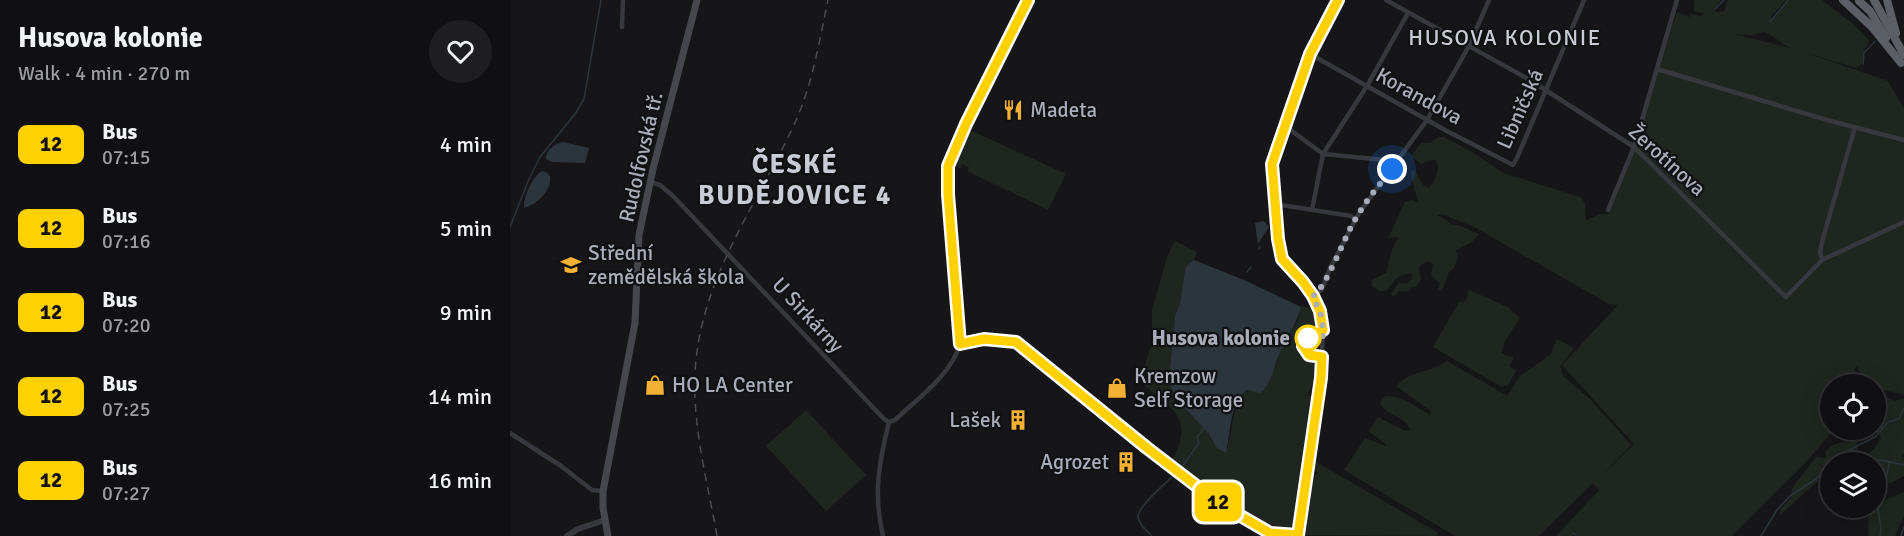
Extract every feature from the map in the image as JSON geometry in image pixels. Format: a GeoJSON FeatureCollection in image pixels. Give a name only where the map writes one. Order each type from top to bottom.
{"type":"FeatureCollection","features":[{"type":"Feature","properties":{"kind":"highway"},"geometry":{"type":"LineString","coordinates":[[1843,0],[1903,60]]}},
{"type":"Feature","properties":{"kind":"highway"},"geometry":{"type":"LineString","coordinates":[[1858,0],[1870,11],[1903,60]]}},
{"type":"Feature","properties":{"kind":"highway"},"geometry":{"type":"LineString","coordinates":[[1858,0],[1869,0]]}},
{"type":"Feature","properties":{"kind":"highway"},"geometry":{"type":"LineString","coordinates":[[1874,0],[1903,60]]}},
{"type":"Feature","properties":{"kind":"highway"},"geometry":{"type":"LineString","coordinates":[[1887,0],[1903,60]]}},
{"type":"Feature","properties":{"kind":"main road","name":"Rudolfovská tř."},"geometry":{"type":"LineString","coordinates":[[609,536],[605,520],[603,491],[635,323],[639,235],[650,182],[696,0]]}},
{"type":"Feature","properties":{"kind":"street"},"geometry":{"type":"LineString","coordinates":[[622,27],[623,0]]}},
{"type":"Feature","properties":{"kind":"street"},"geometry":{"type":"LineString","coordinates":[[883,536],[877,487],[880,457],[890,422],[895,420],[950,368],[957,356],[960,344],[948,194],[948,166],[969,117],[1028,0]]}},
{"type":"Feature","properties":{"kind":"street"},"geometry":{"type":"LineString","coordinates":[[960,344],[984,339],[1016,342],[1220,504],[1271,535],[1298,535],[1321,378],[1323,324],[1313,296],[1282,259],[1278,239],[1272,164],[1310,54],[1338,0]]}},
{"type":"Feature","properties":{"kind":"street","name":"Žerotínova"},"geometry":{"type":"LineString","coordinates":[[1386,0],[1546,91],[1634,147],[1786,297],[1822,260],[1904,222]]}},
{"type":"Feature","properties":{"kind":"street"},"geometry":{"type":"LineString","coordinates":[[1313,296],[1322,289],[1355,219],[1427,120],[1469,46],[1489,0]]}},
{"type":"Feature","properties":{"kind":"street","name":"Libničská"},"geometry":{"type":"LineString","coordinates":[[1513,165],[1584,0]]}},
{"type":"Feature","properties":{"kind":"street"},"geometry":{"type":"LineString","coordinates":[[1608,210],[1634,147],[1677,0]]}},
{"type":"Feature","properties":{"kind":"street"},"geometry":{"type":"LineString","coordinates":[[1312,210],[1323,154],[1367,86],[1408,13]]}},
{"type":"Feature","properties":{"kind":"street","name":"Korandova"},"geometry":{"type":"LineString","coordinates":[[1310,54],[1513,165]]}},
{"type":"Feature","properties":{"kind":"street"},"geometry":{"type":"LineString","coordinates":[[1657,69],[1904,140]]}},
{"type":"Feature","properties":{"kind":"street"},"geometry":{"type":"LineString","coordinates":[[1285,126],[1323,154],[1396,161],[1402,165]]}},
{"type":"Feature","properties":{"kind":"street"},"geometry":{"type":"LineString","coordinates":[[1822,260],[1822,242],[1856,127]]}},
{"type":"Feature","properties":{"kind":"street","name":"U Sirkárny"},"geometry":{"type":"LineString","coordinates":[[650,182],[660,184],[674,196],[876,411],[890,422]]}},
{"type":"Feature","properties":{"kind":"street"},"geometry":{"type":"LineString","coordinates":[[1275,204],[1351,216],[1355,219]]}},
{"type":"Feature","properties":{"kind":"street"},"geometry":{"type":"LineString","coordinates":[[510,433],[561,466],[592,490],[603,491]]}},
{"type":"Feature","properties":{"kind":"street"},"geometry":{"type":"LineString","coordinates":[[567,536],[578,529],[605,520]]}},
{"type":"Feature","properties":{"kind":"shaded area"},"geometry":{"type":"Polygon","coordinates":[[[1694,0],[1721,0],[1714,9],[1717,12],[1724,11],[1728,0],[1786,0],[1771,17],[1773,20],[1788,0],[1822,0],[1852,23],[1869,40],[1861,63],[1856,68],[1800,51],[1888,81],[1904,109],[1904,395],[1886,390],[1886,374],[1862,374],[1858,370],[1859,365],[1854,369],[1858,374],[1820,374],[1820,440],[1825,440],[1732,536],[1579,536],[1573,532],[1574,536],[1556,536],[1599,490],[1593,483],[1539,536],[1455,536],[1344,470],[1365,438],[1386,446],[1368,431],[1378,417],[1405,431],[1410,430],[1408,425],[1387,411],[1380,403],[1385,396],[1403,400],[1430,415],[1431,411],[1396,386],[1408,377],[1447,361],[1507,396],[1520,376],[1551,354],[1557,339],[1574,348],[1560,367],[1563,376],[1591,400],[1631,445],[1597,480],[1634,444],[1562,365],[1618,305],[1609,304],[1474,227],[1442,214],[1437,215],[1451,223],[1449,224],[1458,225],[1479,234],[1472,242],[1456,250],[1458,258],[1454,268],[1449,272],[1442,291],[1438,289],[1440,283],[1431,276],[1433,265],[1429,261],[1419,268],[1421,279],[1417,286],[1412,287],[1409,291],[1399,291],[1392,296],[1391,293],[1399,283],[1407,283],[1412,279],[1412,274],[1400,276],[1386,291],[1379,291],[1372,286],[1371,280],[1386,273],[1398,237],[1388,238],[1405,202],[1412,200],[1418,203],[1410,171],[1415,170],[1423,185],[1429,188],[1437,175],[1436,160],[1421,164],[1411,156],[1421,143],[1430,143],[1438,137],[1444,137],[1474,153],[1503,173],[1580,197],[1585,203],[1586,220],[1601,214],[1608,214],[1677,12],[1689,17],[1691,14],[1701,16],[1704,13],[1694,11],[1694,0]],[[1763,32],[1753,35],[1734,34],[1790,48],[1763,32]]]}},
{"type":"Feature","properties":{"kind":"shaded area"},"geometry":{"type":"Polygon","coordinates":[[[968,129],[1066,174],[1048,210],[967,171],[969,167],[962,164],[960,168],[954,166],[968,129]]]}},
{"type":"Feature","properties":{"kind":"shaded area"},"geometry":{"type":"Polygon","coordinates":[[[563,142],[589,148],[585,163],[552,162],[546,159],[551,148],[563,142]]]}},
{"type":"Feature","properties":{"kind":"shaded area"},"geometry":{"type":"Polygon","coordinates":[[[542,171],[550,176],[549,187],[538,200],[524,208],[529,188],[542,171]]]}},
{"type":"Feature","properties":{"kind":"shaded area"},"geometry":{"type":"Polygon","coordinates":[[[1264,221],[1269,227],[1258,244],[1255,223],[1264,221]]]}},
{"type":"Feature","properties":{"kind":"shaded area"},"geometry":{"type":"Polygon","coordinates":[[[1175,241],[1197,252],[1194,260],[1185,269],[1180,303],[1175,317],[1169,379],[1181,404],[1208,433],[1211,440],[1226,452],[1234,415],[1244,392],[1253,391],[1275,369],[1280,351],[1298,320],[1301,307],[1312,310],[1319,318],[1317,327],[1304,335],[1298,346],[1301,357],[1317,365],[1318,370],[1308,396],[1314,399],[1297,521],[1291,529],[1269,528],[1231,504],[1227,505],[1171,462],[1178,447],[1181,434],[1180,424],[1170,407],[1139,381],[1152,343],[1152,310],[1167,257],[1175,241]]]}},
{"type":"Feature","properties":{"kind":"shaded area"},"geometry":{"type":"Polygon","coordinates":[[[1194,260],[1301,307],[1268,384],[1260,393],[1247,390],[1237,402],[1226,453],[1217,448],[1208,433],[1181,404],[1172,390],[1169,379],[1175,316],[1180,303],[1185,269],[1194,260]]]}},
{"type":"Feature","properties":{"kind":"shaded area"},"geometry":{"type":"Polygon","coordinates":[[[1469,290],[1508,307],[1520,318],[1505,341],[1501,353],[1514,358],[1509,366],[1516,371],[1508,385],[1502,387],[1433,347],[1459,302],[1466,301],[1469,290]]]}},
{"type":"Feature","properties":{"kind":"shaded area"},"geometry":{"type":"Polygon","coordinates":[[[1886,396],[1895,401],[1904,398],[1904,454],[1902,456],[1904,476],[1891,483],[1886,482],[1886,452],[1870,452],[1880,440],[1886,440],[1886,396]]]}},
{"type":"Feature","properties":{"kind":"shaded area"},"geometry":{"type":"Polygon","coordinates":[[[806,410],[866,475],[826,511],[766,446],[806,410]]]}},
{"type":"Feature","properties":{"kind":"shaded area"},"geometry":{"type":"Polygon","coordinates":[[[1852,440],[1857,442],[1858,448],[1855,452],[1825,452],[1837,443],[1852,440]]]}},
{"type":"Feature","properties":{"kind":"shaded area"},"geometry":{"type":"Polygon","coordinates":[[[1816,457],[1820,457],[1820,479],[1779,516],[1781,509],[1791,498],[1792,488],[1816,457]]]}},
{"type":"Feature","properties":{"kind":"shaded area"},"geometry":{"type":"Polygon","coordinates":[[[1313,460],[1437,532],[1438,536],[1303,535],[1302,523],[1310,473],[1317,475],[1311,466],[1313,460]]]}},
{"type":"Feature","properties":{"kind":"shaded area"},"geometry":{"type":"Polygon","coordinates":[[[1904,492],[1904,515],[1895,536],[1868,536],[1869,518],[1886,518],[1886,499],[1904,492]]]}},
{"type":"Feature","properties":{"kind":"waterway"},"geometry":{"type":"LineString","coordinates":[[510,227],[540,157],[575,114],[584,99],[601,0]]}},
{"type":"Feature","properties":{"kind":"waterway"},"geometry":{"type":"LineString","coordinates":[[1715,9],[1724,0]]}},
{"type":"Feature","properties":{"kind":"waterway"},"geometry":{"type":"LineString","coordinates":[[1770,22],[1788,0]]}},
{"type":"Feature","properties":{"kind":"waterway"},"geometry":{"type":"LineString","coordinates":[[1863,64],[1864,53],[1875,41]]}},
{"type":"Feature","properties":{"kind":"waterway"},"geometry":{"type":"LineString","coordinates":[[1247,272],[1251,267]]}},
{"type":"Feature","properties":{"kind":"waterway"},"geometry":{"type":"LineString","coordinates":[[1846,452],[1875,437],[1888,422],[1899,419],[1904,408]]}},
{"type":"Feature","properties":{"kind":"waterway"},"geometry":{"type":"LineString","coordinates":[[1181,468],[1199,443],[1197,437],[1204,428]]}},
{"type":"Feature","properties":{"kind":"waterway"},"geometry":{"type":"LineString","coordinates":[[1886,461],[1904,465]]}},
{"type":"Feature","properties":{"kind":"waterway"},"geometry":{"type":"LineString","coordinates":[[1880,536],[1878,511],[1890,461]]}},
{"type":"Feature","properties":{"kind":"waterway"},"geometry":{"type":"LineString","coordinates":[[1152,536],[1139,522],[1138,516],[1148,500],[1174,475]]}},
{"type":"Feature","properties":{"kind":"waterway"},"geometry":{"type":"LineString","coordinates":[[1761,536],[1777,510],[1790,496],[1820,475]]}},
{"type":"Feature","properties":{"kind":"waterway"},"geometry":{"type":"LineString","coordinates":[[1901,536],[1904,527]]}},
{"type":"Feature","properties":{"kind":"waterway"},"geometry":{"type":"LineString","coordinates":[[1573,533],[1577,536]]}},
{"type":"Feature","properties":{"kind":"railway"},"geometry":{"type":"LineString","coordinates":[[717,536],[700,449],[695,404],[696,360],[701,328],[721,268],[800,112],[814,65],[828,0]]}},
{"type":"Feature","properties":{"kind":"bus line","name":"12"},"geometry":{"type":"LineString","coordinates":[[1028,0],[987,80],[948,166],[947,183],[960,344],[984,339],[1016,342],[1220,504],[1270,533],[1298,535],[1321,378],[1322,357],[1309,355],[1303,346],[1312,334],[1323,330],[1323,324],[1313,296],[1282,259],[1278,239],[1272,164],[1310,54],[1338,0]]}},
{"type":"Feature","properties":{"kind":"place","name":"Madeta"},"geometry":{"type":"Point","coordinates":[1013,110]}},
{"type":"Feature","properties":{"kind":"place","name":"Střední zemědělská škola"},"geometry":{"type":"Point","coordinates":[571,265]}},
{"type":"Feature","properties":{"kind":"place","name":"Husova kolonie"},"geometry":{"type":"Point","coordinates":[1308,338]}},
{"type":"Feature","properties":{"kind":"place","name":"HO LA Center"},"geometry":{"type":"Point","coordinates":[655,385]}},
{"type":"Feature","properties":{"kind":"place","name":"Kremzow Self Storage"},"geometry":{"type":"Point","coordinates":[1117,388]}},
{"type":"Feature","properties":{"kind":"place","name":"Lašek"},"geometry":{"type":"Point","coordinates":[1018,420]}},
{"type":"Feature","properties":{"kind":"place","name":"Agrozet"},"geometry":{"type":"Point","coordinates":[1126,462]}},
{"type":"Feature","properties":{"kind":"district","name":"HUSOVA KOLONIE"},"geometry":{"type":"Point","coordinates":[1505,37]}},
{"type":"Feature","properties":{"kind":"district","name":"ČESKÉ BUDĚJOVICE 4"},"geometry":{"type":"Point","coordinates":[795,180]}},
{"type":"Feature","properties":{"kind":"route"},"geometry":{"type":"LineString","coordinates":[[1308,338],[1323,342],[1322,318],[1313,296],[1322,289],[1355,219],[1392,169]]}}]}
